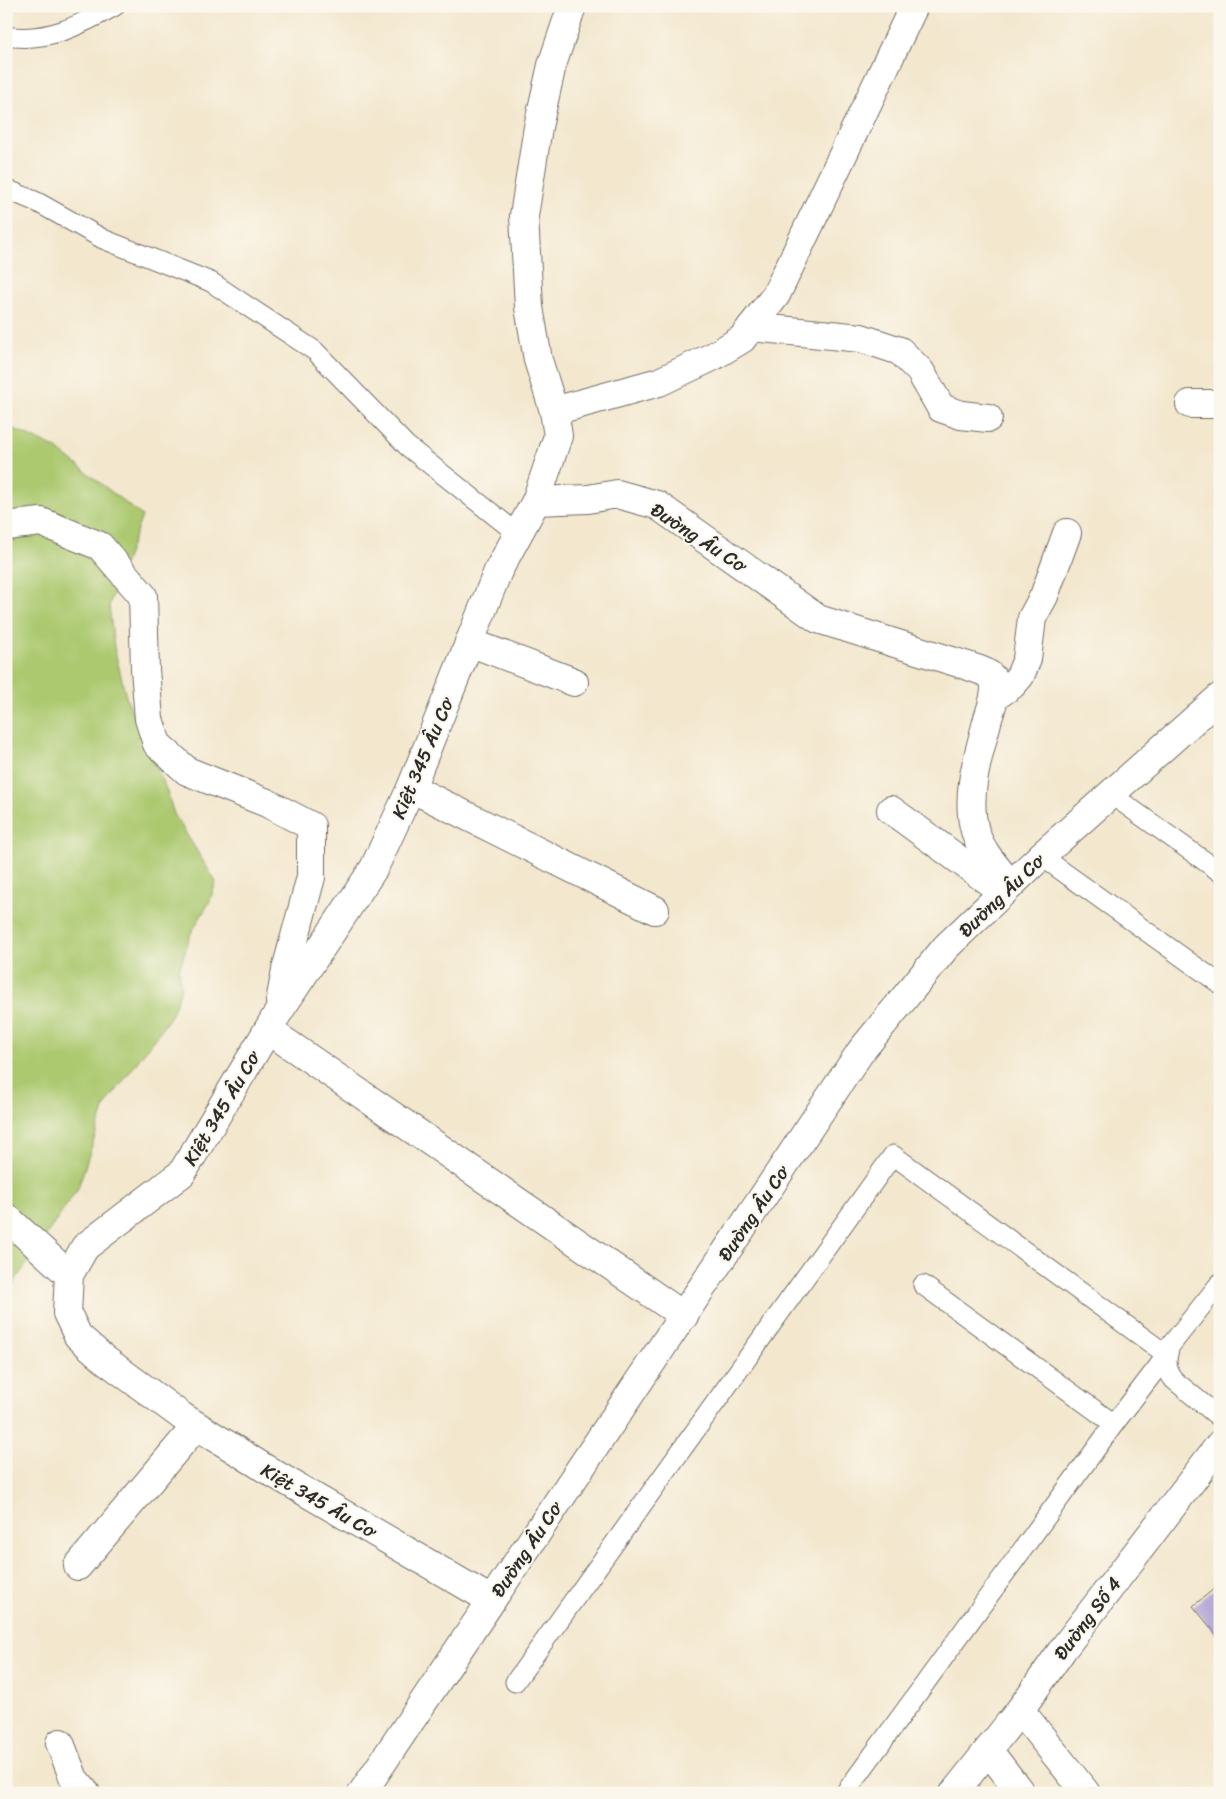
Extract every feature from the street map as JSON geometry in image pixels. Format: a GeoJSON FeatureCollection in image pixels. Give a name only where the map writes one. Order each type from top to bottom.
{"type":"FeatureCollection","features":[{"type":"Feature","properties":{"kind":"street"},"geometry":{"type":"LineString","coordinates":[[572,6],[552,65],[538,127],[524,216],[529,307],[538,360],[556,424],[712,358],[742,339],[776,295],[914,6]]}},
{"type":"Feature","properties":{"kind":"street"},"geometry":{"type":"LineString","coordinates":[[751,327],[861,338],[900,351],[920,371],[941,408],[960,415],[988,418]]}},
{"type":"Feature","properties":{"kind":"street"},"geometry":{"type":"LineString","coordinates":[[1190,404],[1220,404]]}},
{"type":"Feature","properties":{"kind":"street","name":"Kiệt 345 Âu Cơ"},"geometry":{"type":"LineString","coordinates":[[492,1600],[266,1469],[196,1426],[104,1359],[78,1336],[67,1313],[69,1275],[85,1247],[182,1173],[273,1022],[374,868],[411,788],[498,571],[536,501],[556,424]]}},
{"type":"Feature","properties":{"kind":"street","name":"Đường Âu Cơ"},"geometry":{"type":"LineString","coordinates":[[536,501],[588,499],[617,494],[657,505],[818,619],[968,666],[990,675],[994,682],[994,697]]}},
{"type":"Feature","properties":{"kind":"street"},"geometry":{"type":"LineString","coordinates":[[6,526],[41,522],[100,546],[143,596],[144,669],[149,719],[157,744],[187,770],[267,802],[311,826],[312,877],[273,1022],[684,1316]]}},
{"type":"Feature","properties":{"kind":"street"},"geometry":{"type":"LineString","coordinates":[[1007,888],[981,848],[974,830],[972,795],[976,767],[994,697],[1012,685],[1020,676],[1027,659],[1032,618],[1044,596],[1067,533]]}},
{"type":"Feature","properties":{"kind":"street"},"geometry":{"type":"LineString","coordinates":[[469,642],[574,682]]}},
{"type":"Feature","properties":{"kind":"street","name":"Đường Âu Cơ"},"geometry":{"type":"LineString","coordinates":[[362,1793],[861,1051],[946,947],[1041,856],[1220,697]]}},
{"type":"Feature","properties":{"kind":"street"},"geometry":{"type":"LineString","coordinates":[[411,788],[655,910]]}},
{"type":"Feature","properties":{"kind":"street"},"geometry":{"type":"LineString","coordinates":[[891,810],[1007,888]]}},
{"type":"Feature","properties":{"kind":"street"},"geometry":{"type":"LineString","coordinates":[[6,1218],[69,1275]]}},
{"type":"Feature","properties":{"kind":"street"},"geometry":{"type":"LineString","coordinates":[[78,1566],[196,1426]]}},
{"type":"Feature","properties":{"kind":"street","name":"Đường Số 4"},"geometry":{"type":"LineString","coordinates":[[954,1793],[1020,1710],[1063,1649],[1220,1444]]}},
{"type":"Feature","properties":{"kind":"street"},"geometry":{"type":"LineString","coordinates":[[1020,1710],[1086,1793]]}},
{"type":"Feature","properties":{"kind":"street"},"geometry":{"type":"LineString","coordinates":[[60,1742],[74,1779],[86,1793]]}},
{"type":"Feature","properties":{"kind":"street"},"geometry":{"type":"LineString","coordinates":[[988,1750],[1021,1793]]}},
{"type":"Feature","properties":{"kind":"lane"},"geometry":{"type":"LineString","coordinates":[[6,36],[22,39],[35,38],[69,30],[116,6]]}},
{"type":"Feature","properties":{"kind":"lane"},"geometry":{"type":"LineString","coordinates":[[6,189],[37,202],[103,239],[211,282],[315,351],[407,446],[518,534]]}},
{"type":"Feature","properties":{"kind":"lane"},"geometry":{"type":"LineString","coordinates":[[1112,794],[1220,872]]}},
{"type":"Feature","properties":{"kind":"lane"},"geometry":{"type":"LineString","coordinates":[[1041,856],[1220,984]]}},
{"type":"Feature","properties":{"kind":"lane"},"geometry":{"type":"LineString","coordinates":[[516,1682],[893,1155],[1167,1355]]}},
{"type":"Feature","properties":{"kind":"lane"},"geometry":{"type":"LineString","coordinates":[[1220,1283],[1170,1346],[1167,1355],[1169,1374],[1174,1380],[1220,1418]]}},
{"type":"Feature","properties":{"kind":"lane"},"geometry":{"type":"LineString","coordinates":[[923,1285],[1114,1424]]}},
{"type":"Feature","properties":{"kind":"lane"},"geometry":{"type":"LineString","coordinates":[[845,1793],[1114,1424],[1167,1355]]}},
{"type":"Feature","properties":{"kind":"green space"},"geometry":{"type":"Polygon","coordinates":[[[6,425],[57,449],[142,516],[109,605],[114,647],[126,697],[166,789],[174,814],[216,882],[209,903],[191,933],[179,970],[181,990],[171,1016],[105,1106],[78,1188],[15,1281],[6,1298],[6,425]]]}},
{"type":"Feature","properties":{"kind":"building"},"geometry":{"type":"Polygon","coordinates":[[[1220,1584],[1220,1639],[1193,1606],[1220,1584]]]}}]}
